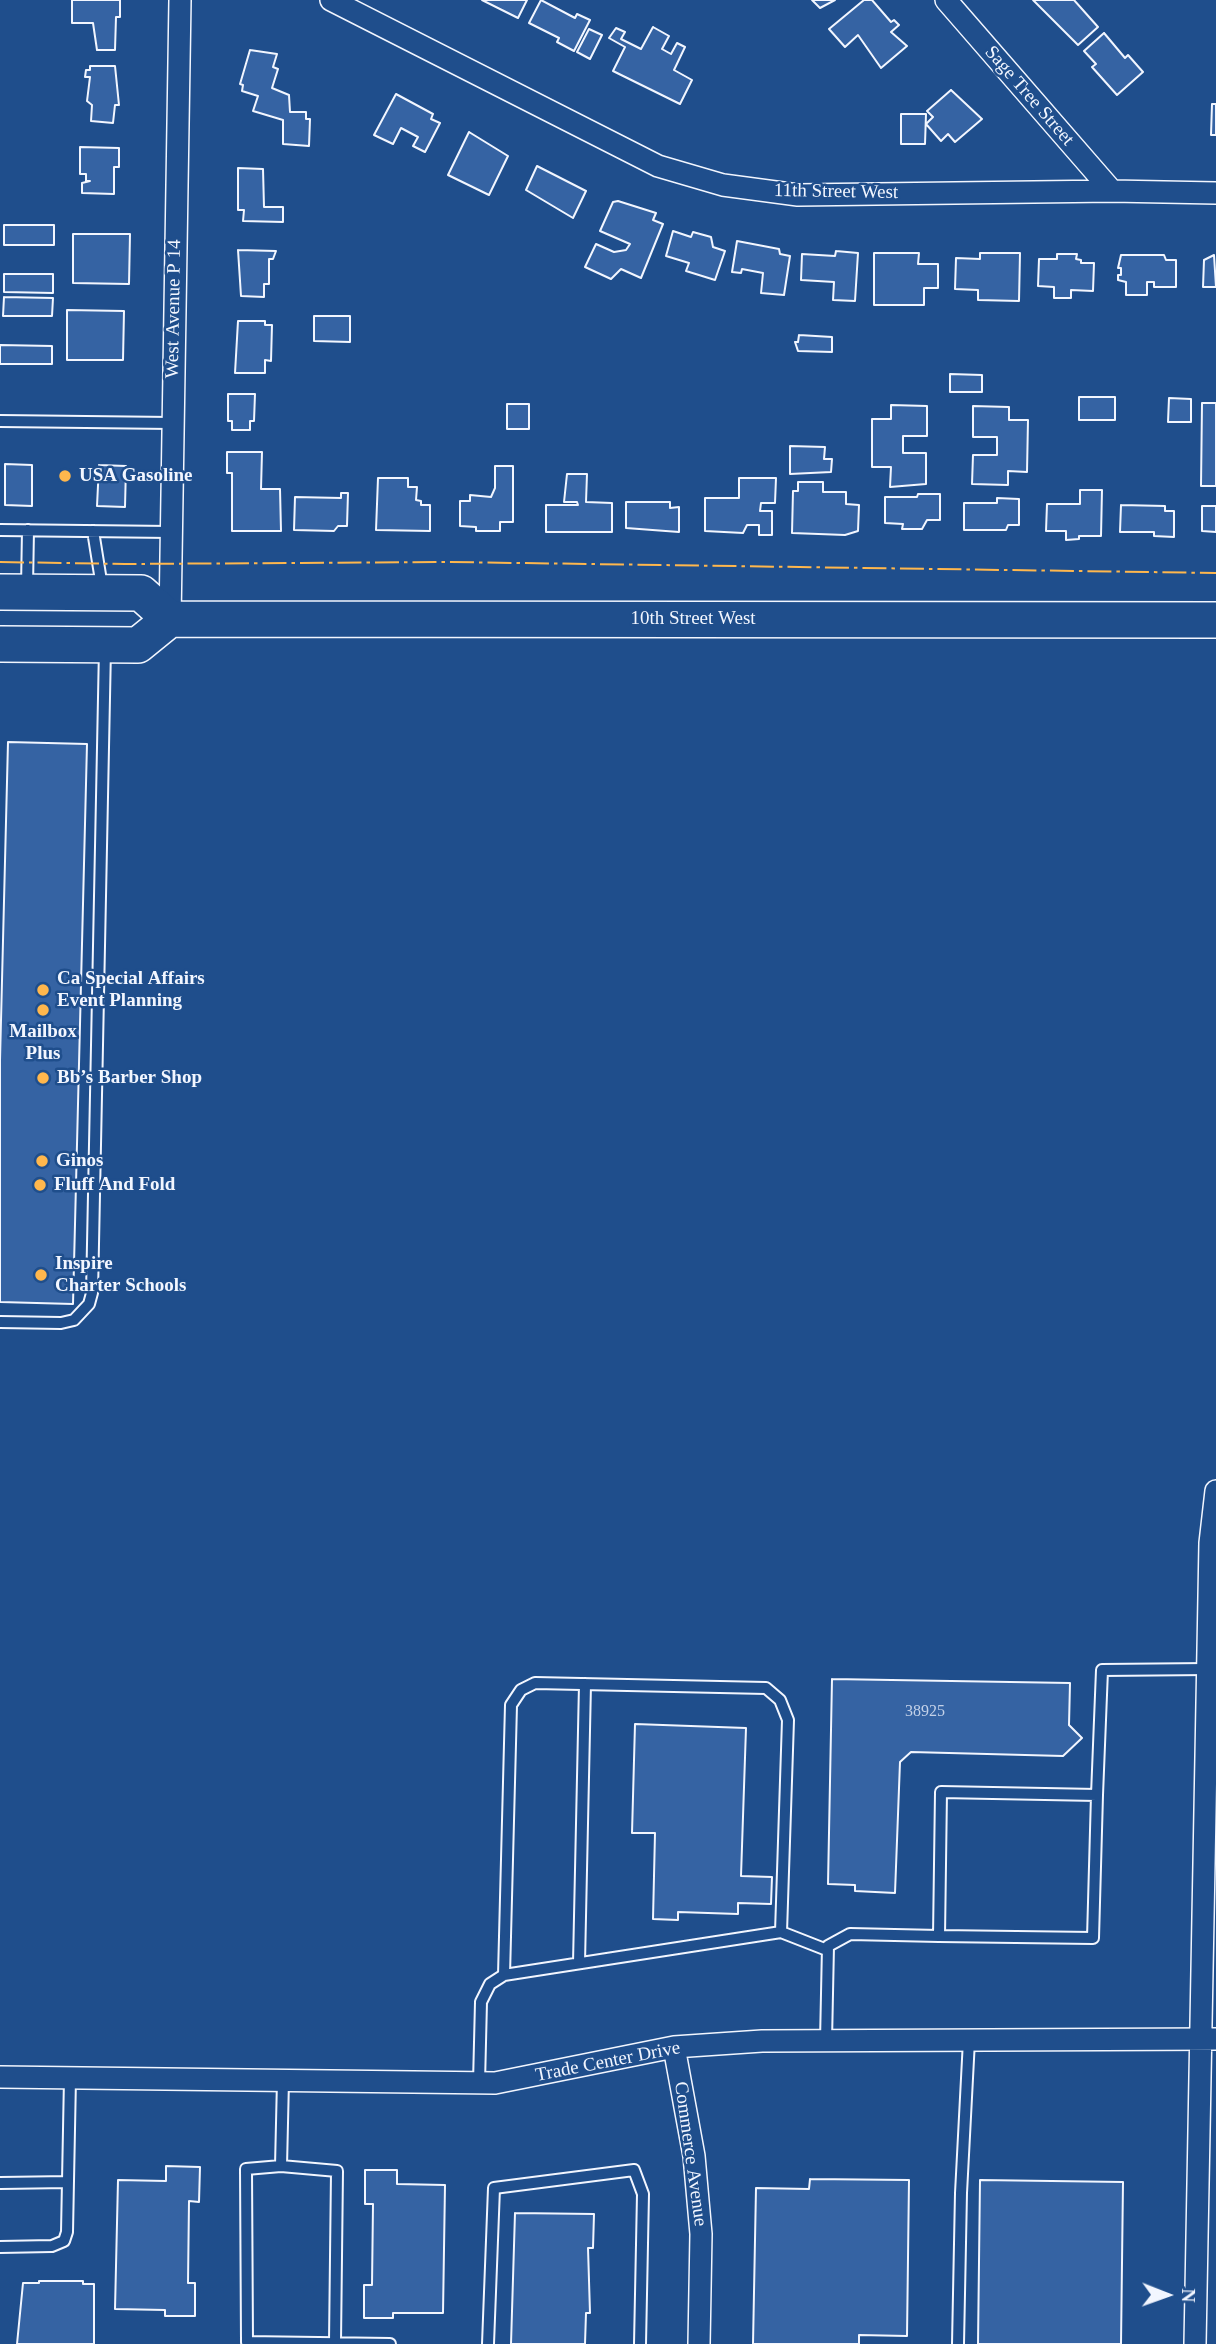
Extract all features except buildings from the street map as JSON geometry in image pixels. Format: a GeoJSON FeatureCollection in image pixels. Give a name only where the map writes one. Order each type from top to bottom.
{"type":"FeatureCollection","features":[{"type":"Feature","properties":{"kind":"main road"},"geometry":{"type":"LineString","coordinates":[[0,643],[138,645],[170,619],[141,593],[13,592]]}},
{"type":"Feature","properties":{"kind":"main road","name":"10th Street West"},"geometry":{"type":"LineString","coordinates":[[170,619],[1216,620]]}},
{"type":"Feature","properties":{"kind":"street","name":"West Avenue P 14"},"geometry":{"type":"LineString","coordinates":[[170,619],[180,0]]}},
{"type":"Feature","properties":{"kind":"street","name":"11th Street West"},"geometry":{"type":"LineString","coordinates":[[331,0],[658,166],[723,185],[798,195],[1112,191],[1216,194]]}},
{"type":"Feature","properties":{"kind":"street","name":"Sage Tree Street"},"geometry":{"type":"LineString","coordinates":[[947,0],[1112,191]]}},
{"type":"Feature","properties":{"kind":"street"},"geometry":{"type":"LineString","coordinates":[[1195,2344],[1209,2039],[1208,1669],[1210,1543],[1216,1491]]}},
{"type":"Feature","properties":{"kind":"street","name":"Trade Center Drive"},"geometry":{"type":"LineString","coordinates":[[0,2077],[495,2083],[674,2048],[762,2041],[1209,2039]]}},
{"type":"Feature","properties":{"kind":"street","name":"Commerce Avenue"},"geometry":{"type":"LineString","coordinates":[[674,2048],[694,2156],[700,2221],[699,2344]]}},
{"type":"Feature","properties":{"kind":"lane"},"geometry":{"type":"LineString","coordinates":[[0,421],[172,423]]}},
{"type":"Feature","properties":{"kind":"lane"},"geometry":{"type":"LineString","coordinates":[[0,530],[170,532]]}},
{"type":"Feature","properties":{"kind":"lane"},"geometry":{"type":"LineString","coordinates":[[13,592],[28,530]]}},
{"type":"Feature","properties":{"kind":"lane"},"geometry":{"type":"LineString","coordinates":[[93,531],[103,592]]}},
{"type":"Feature","properties":{"kind":"lane"},"geometry":{"type":"LineString","coordinates":[[0,1322],[61,1323],[75,1320],[89,1304],[92,1293],[105,644]]}},
{"type":"Feature","properties":{"kind":"lane"},"geometry":{"type":"LineString","coordinates":[[827,1950],[850,1934],[1093,1938],[1102,1671],[1208,1669]]}},
{"type":"Feature","properties":{"kind":"lane"},"geometry":{"type":"LineString","coordinates":[[504,1975],[511,1706],[521,1690],[536,1683],[766,1688],[780,1700],[788,1720],[781,1931]]}},
{"type":"Feature","properties":{"kind":"lane"},"geometry":{"type":"LineString","coordinates":[[579,1963],[585,1684]]}},
{"type":"Feature","properties":{"kind":"lane"},"geometry":{"type":"LineString","coordinates":[[939,1936],[941,1792],[1097,1795]]}},
{"type":"Feature","properties":{"kind":"lane"},"geometry":{"type":"LineString","coordinates":[[479,2083],[481,2002],[490,1984],[504,1975],[781,1931],[827,1950]]}},
{"type":"Feature","properties":{"kind":"lane"},"geometry":{"type":"LineString","coordinates":[[827,1950],[827,2041]]}},
{"type":"Feature","properties":{"kind":"lane"},"geometry":{"type":"LineString","coordinates":[[958,2344],[961,2193],[969,2040]]}},
{"type":"Feature","properties":{"kind":"lane"},"geometry":{"type":"LineString","coordinates":[[0,2247],[52,2246],[64,2241],[67,2232],[70,2078]]}},
{"type":"Feature","properties":{"kind":"lane"},"geometry":{"type":"LineString","coordinates":[[281,2166],[283,2080]]}},
{"type":"Feature","properties":{"kind":"lane"},"geometry":{"type":"LineString","coordinates":[[335,2342],[337,2171],[281,2166],[246,2169],[247,2342],[390,2344]]}},
{"type":"Feature","properties":{"kind":"lane"},"geometry":{"type":"LineString","coordinates":[[488,2344],[494,2188],[634,2169],[643,2194],[640,2344]]}},
{"type":"Feature","properties":{"kind":"lane"},"geometry":{"type":"LineString","coordinates":[[0,2183],[68,2182]]}},
{"type":"Feature","properties":{"kind":"power"},"geometry":{"type":"LineString","coordinates":[[0,562],[450,562],[1216,573]]}},
{"type":"Feature","properties":{"kind":"place","name":"USA Gasoline"},"geometry":{"type":"Point","coordinates":[65,476]}},
{"type":"Feature","properties":{"kind":"place","name":"Ca Special Affairs Event Planning"},"geometry":{"type":"Point","coordinates":[43,990]}},
{"type":"Feature","properties":{"kind":"place","name":"Mailbox Plus"},"geometry":{"type":"Point","coordinates":[43,1010]}},
{"type":"Feature","properties":{"kind":"place","name":"Bb’s Barber Shop"},"geometry":{"type":"Point","coordinates":[43,1078]}},
{"type":"Feature","properties":{"kind":"place","name":"Ginos"},"geometry":{"type":"Point","coordinates":[42,1161]}},
{"type":"Feature","properties":{"kind":"place","name":"Fluff And Fold"},"geometry":{"type":"Point","coordinates":[40,1185]}},
{"type":"Feature","properties":{"kind":"place","name":"Inspire Charter Schools"},"geometry":{"type":"Point","coordinates":[41,1275]}}]}
